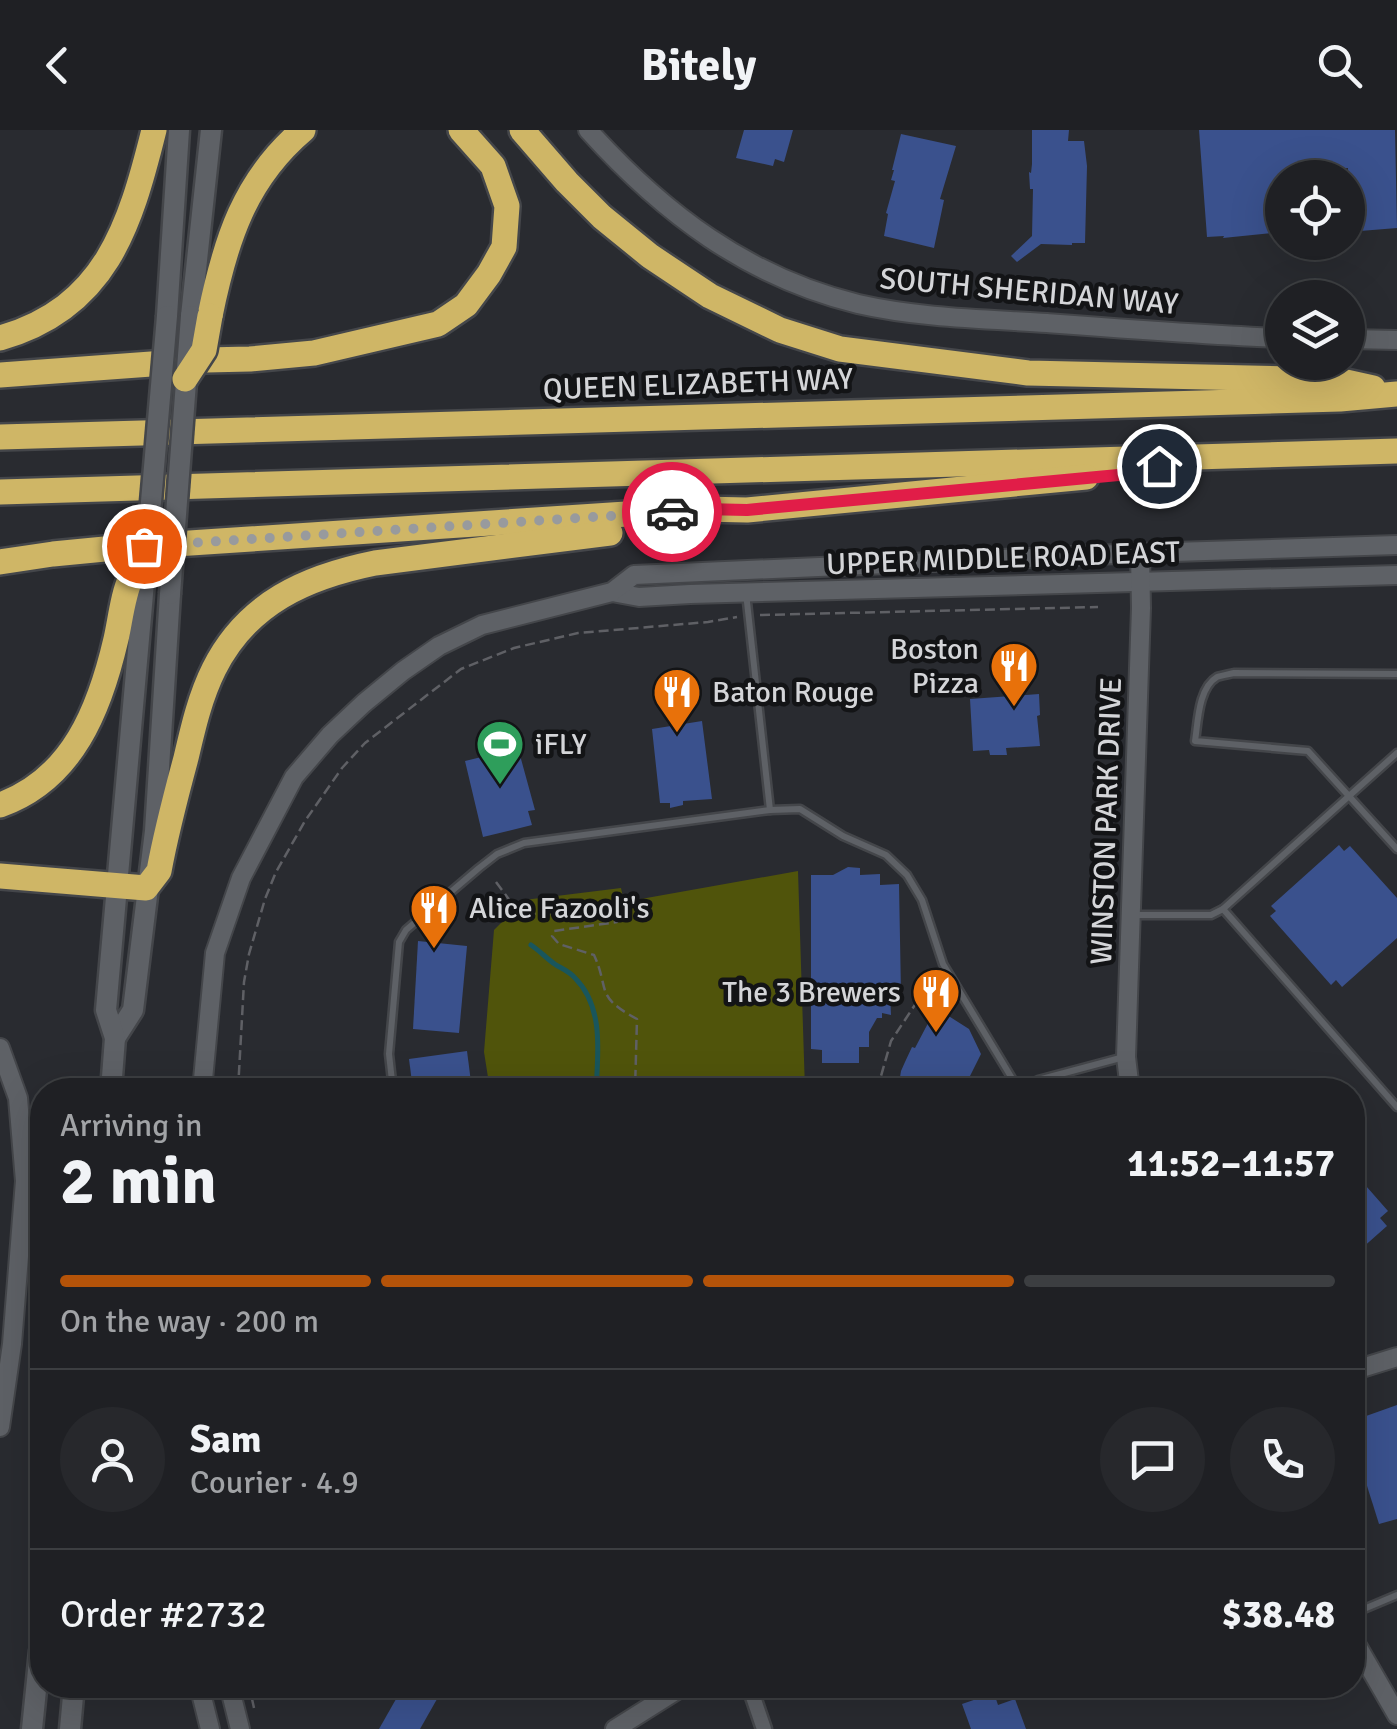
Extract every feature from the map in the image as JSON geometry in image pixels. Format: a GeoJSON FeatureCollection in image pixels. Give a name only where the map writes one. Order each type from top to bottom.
{"type":"FeatureCollection","features":[{"type":"Feature","properties":{"kind":"highway"},"geometry":{"type":"LineString","coordinates":[[0,338],[62,310],[106,264],[134,206],[154,130]]}},
{"type":"Feature","properties":{"kind":"highway"},"geometry":{"type":"LineString","coordinates":[[185,379],[204,350],[200,316],[251,190],[280,149],[303,130]]}},
{"type":"Feature","properties":{"kind":"highway"},"geometry":{"type":"LineString","coordinates":[[0,375],[314,353],[438,324],[466,305],[504,246],[507,206],[494,166],[462,130]]}},
{"type":"Feature","properties":{"kind":"highway"},"geometry":{"type":"LineString","coordinates":[[522,130],[591,206],[650,256],[710,296],[780,330],[840,349],[1028,373],[1337,380],[1397,394]]}},
{"type":"Feature","properties":{"kind":"highway","name":"QUEEN ELIZABETH WAY"},"geometry":{"type":"LineString","coordinates":[[0,437],[1340,399],[1397,394]]}},
{"type":"Feature","properties":{"kind":"highway"},"geometry":{"type":"LineString","coordinates":[[0,492],[1397,451]]}},
{"type":"Feature","properties":{"kind":"highway"},"geometry":{"type":"LineString","coordinates":[[0,562],[115,548],[702,509],[747,510],[1129,474],[1189,458]]}},
{"type":"Feature","properties":{"kind":"highway"},"geometry":{"type":"LineString","coordinates":[[0,876],[146,888],[159,871],[193,729],[214,669],[248,622],[298,586],[375,563],[704,520],[747,510]]}},
{"type":"Feature","properties":{"kind":"highway"},"geometry":{"type":"LineString","coordinates":[[0,804],[40,784],[76,746],[98,703],[135,596],[130,581],[146,560]]}},
{"type":"Feature","properties":{"kind":"main road"},"geometry":{"type":"LineString","coordinates":[[146,560],[180,130]]}},
{"type":"Feature","properties":{"kind":"main road"},"geometry":{"type":"LineString","coordinates":[[200,316],[211,130]]}},
{"type":"Feature","properties":{"kind":"main road"},"geometry":{"type":"LineString","coordinates":[[115,1038],[133,1010],[154,831],[185,379]]}},
{"type":"Feature","properties":{"kind":"main road"},"geometry":{"type":"LineString","coordinates":[[112,1078],[115,1038],[106,1010],[135,596]]}},
{"type":"Feature","properties":{"kind":"main road"},"geometry":{"type":"LineString","coordinates":[[32,1729],[35,1698]]}},
{"type":"Feature","properties":{"kind":"main road"},"geometry":{"type":"LineString","coordinates":[[70,1729],[73,1698]]}},
{"type":"Feature","properties":{"kind":"street","name":"SOUTH SHERIDAN WAY"},"geometry":{"type":"LineString","coordinates":[[588,130],[642,186],[688,226],[777,277],[820,293],[924,314],[1265,337]]}},
{"type":"Feature","properties":{"kind":"street"},"geometry":{"type":"LineString","coordinates":[[1365,339],[1397,340]]}},
{"type":"Feature","properties":{"kind":"street","name":"UPPER MIDDLE ROAD EAST"},"geometry":{"type":"LineString","coordinates":[[203,1078],[215,954],[241,878],[294,778],[330,735],[402,671],[439,646],[482,625],[612,592],[634,575],[1397,545]]}},
{"type":"Feature","properties":{"kind":"street","name":"WINSTON PARK DRIVE"},"geometry":{"type":"LineString","coordinates":[[1129,1078],[1126,1057],[1140,553]]}},
{"type":"Feature","properties":{"kind":"street","name":"UPPER MIDDLE ROAD EAST"},"geometry":{"type":"LineString","coordinates":[[612,592],[638,597],[1397,575]]}},
{"type":"Feature","properties":{"kind":"street"},"geometry":{"type":"LineString","coordinates":[[0,1048],[18,1098],[26,1181],[12,1344],[0,1426]]}},
{"type":"Feature","properties":{"kind":"street"},"geometry":{"type":"LineString","coordinates":[[1365,1367],[1397,1357]]}},
{"type":"Feature","properties":{"kind":"street"},"geometry":{"type":"LineString","coordinates":[[1365,1659],[1397,1714]]}},
{"type":"Feature","properties":{"kind":"street"},"geometry":{"type":"LineString","coordinates":[[203,1698],[210,1729]]}},
{"type":"Feature","properties":{"kind":"street"},"geometry":{"type":"LineString","coordinates":[[232,1698],[240,1729]]}},
{"type":"Feature","properties":{"kind":"street"},"geometry":{"type":"LineString","coordinates":[[615,1729],[664,1698]]}},
{"type":"Feature","properties":{"kind":"street"},"geometry":{"type":"LineString","coordinates":[[753,1698],[764,1729]]}},
{"type":"Feature","properties":{"kind":"lane"},"geometry":{"type":"LineString","coordinates":[[746,593],[770,810]]}},
{"type":"Feature","properties":{"kind":"lane"},"geometry":{"type":"LineString","coordinates":[[1397,674],[1218,676],[1203,699],[1195,742],[1308,751],[1397,849]]}},
{"type":"Feature","properties":{"kind":"lane"},"geometry":{"type":"LineString","coordinates":[[1130,915],[1210,916],[1222,909],[1397,753]]}},
{"type":"Feature","properties":{"kind":"lane"},"geometry":{"type":"LineString","coordinates":[[392,1078],[389,1054],[399,942],[406,930],[497,854],[524,843],[800,808],[843,836],[886,855],[907,875],[922,900],[943,964],[1012,1078]]}},
{"type":"Feature","properties":{"kind":"lane"},"geometry":{"type":"LineString","coordinates":[[1222,909],[1397,1107]]}},
{"type":"Feature","properties":{"kind":"lane"},"geometry":{"type":"LineString","coordinates":[[1046,1078],[1126,1057]]}},
{"type":"Feature","properties":{"kind":"lane"},"geometry":{"type":"LineString","coordinates":[[1365,1609],[1397,1595]]}},
{"type":"Feature","properties":{"kind":"path"},"geometry":{"type":"LineString","coordinates":[[239,1078],[244,982],[256,927],[283,859],[342,768],[365,743],[461,668],[514,648],[578,632],[748,615],[1098,607]]}},
{"type":"Feature","properties":{"kind":"path"},"geometry":{"type":"LineString","coordinates":[[496,882],[518,914],[616,917],[617,922],[554,931],[552,936],[558,944],[594,954],[606,995],[637,1019],[635,1078]]}},
{"type":"Feature","properties":{"kind":"path"},"geometry":{"type":"LineString","coordinates":[[881,1078],[891,1041],[943,964]]}},
{"type":"Feature","properties":{"kind":"shaded area"},"geometry":{"type":"Polygon","coordinates":[[[798,871],[805,1078],[488,1078],[484,1052],[494,930],[524,900],[621,888],[624,902],[798,871]]]}},
{"type":"Feature","properties":{"kind":"building"},"geometry":{"type":"Polygon","coordinates":[[[744,130],[793,130],[784,162],[775,159],[773,166],[736,158],[744,130]]]}},
{"type":"Feature","properties":{"kind":"building"},"geometry":{"type":"Polygon","coordinates":[[[1032,130],[1069,130],[1068,141],[1084,141],[1085,243],[1041,244],[1017,262],[1011,256],[1032,236],[1032,130]]]}},
{"type":"Feature","properties":{"kind":"building"},"geometry":{"type":"Polygon","coordinates":[[[1199,130],[1395,130],[1397,228],[1365,231],[1365,160],[1265,160],[1265,234],[1207,237],[1199,130]]]}},
{"type":"Feature","properties":{"kind":"building"},"geometry":{"type":"Polygon","coordinates":[[[901,134],[956,146],[940,199],[944,200],[934,248],[884,236],[901,134]]]}},
{"type":"Feature","properties":{"kind":"building"},"geometry":{"type":"Polygon","coordinates":[[[1039,694],[1040,746],[1006,748],[1007,755],[973,751],[970,699],[1039,694]]]}},
{"type":"Feature","properties":{"kind":"building"},"geometry":{"type":"Polygon","coordinates":[[[702,721],[712,799],[683,801],[683,805],[670,808],[670,803],[660,803],[652,729],[702,721]]]}},
{"type":"Feature","properties":{"kind":"building","name":"iFLY"},"geometry":{"type":"Polygon","coordinates":[[[518,748],[535,810],[528,811],[532,825],[483,837],[465,761],[518,748]]]}},
{"type":"Feature","properties":{"kind":"building"},"geometry":{"type":"Polygon","coordinates":[[[1339,845],[1344,851],[1350,846],[1397,898],[1397,938],[1342,987],[1336,980],[1331,985],[1270,916],[1276,911],[1271,906],[1339,845]]]}},
{"type":"Feature","properties":{"kind":"building"},"geometry":{"type":"Polygon","coordinates":[[[848,867],[860,868],[860,875],[880,874],[880,885],[899,884],[901,994],[890,994],[891,1015],[882,1013],[882,1018],[877,1018],[869,1032],[869,1047],[859,1047],[859,1063],[822,1063],[822,1050],[811,1049],[811,875],[833,875],[848,867]]]}},
{"type":"Feature","properties":{"kind":"building"},"geometry":{"type":"Polygon","coordinates":[[[418,941],[467,946],[459,1033],[413,1029],[418,941]]]}},
{"type":"Feature","properties":{"kind":"building"},"geometry":{"type":"Polygon","coordinates":[[[936,1008],[969,1029],[981,1054],[969,1078],[900,1078],[912,1047],[915,1048],[936,1008]]]}},
{"type":"Feature","properties":{"kind":"building"},"geometry":{"type":"Polygon","coordinates":[[[467,1051],[470,1078],[411,1078],[409,1059],[467,1051]]]}},
{"type":"Feature","properties":{"kind":"building"},"geometry":{"type":"Polygon","coordinates":[[[1365,1185],[1388,1211],[1380,1218],[1387,1226],[1365,1245],[1365,1185]]]}},
{"type":"Feature","properties":{"kind":"building"},"geometry":{"type":"Polygon","coordinates":[[[1397,1405],[1397,1519],[1379,1524],[1365,1479],[1365,1416],[1397,1405]]]}},
{"type":"Feature","properties":{"kind":"building"},"geometry":{"type":"Polygon","coordinates":[[[397,1698],[438,1698],[420,1729],[379,1729],[397,1698]]]}},
{"type":"Feature","properties":{"kind":"building"},"geometry":{"type":"Polygon","coordinates":[[[996,1698],[998,1705],[1015,1699],[1026,1729],[971,1729],[962,1704],[996,1698]]]}},
{"type":"Feature","properties":{"kind":"waterway"},"geometry":{"type":"LineString","coordinates":[[531,945],[573,976],[591,1003],[597,1031],[597,1078]]}},
{"type":"Feature","properties":{"kind":"way so far"},"geometry":{"type":"LineString","coordinates":[[144,546],[672,512]]}},
{"type":"Feature","properties":{"kind":"place","name":"Boston Pizza"},"geometry":{"type":"Point","coordinates":[1014,708]}},
{"type":"Feature","properties":{"kind":"place","name":"Baton Rouge"},"geometry":{"type":"Point","coordinates":[677,734]}},
{"type":"Feature","properties":{"kind":"place","name":"iFLY"},"geometry":{"type":"Point","coordinates":[500,786]}},
{"type":"Feature","properties":{"kind":"place","name":"Alice Fazooli's"},"geometry":{"type":"Point","coordinates":[434,950]}},
{"type":"Feature","properties":{"kind":"place","name":"The 3 Brewers"},"geometry":{"type":"Point","coordinates":[936,1034]}},
{"type":"Feature","properties":{"kind":"route"},"geometry":{"type":"LineString","coordinates":[[672,512],[747,510],[1129,474],[1159,466]]}}]}
